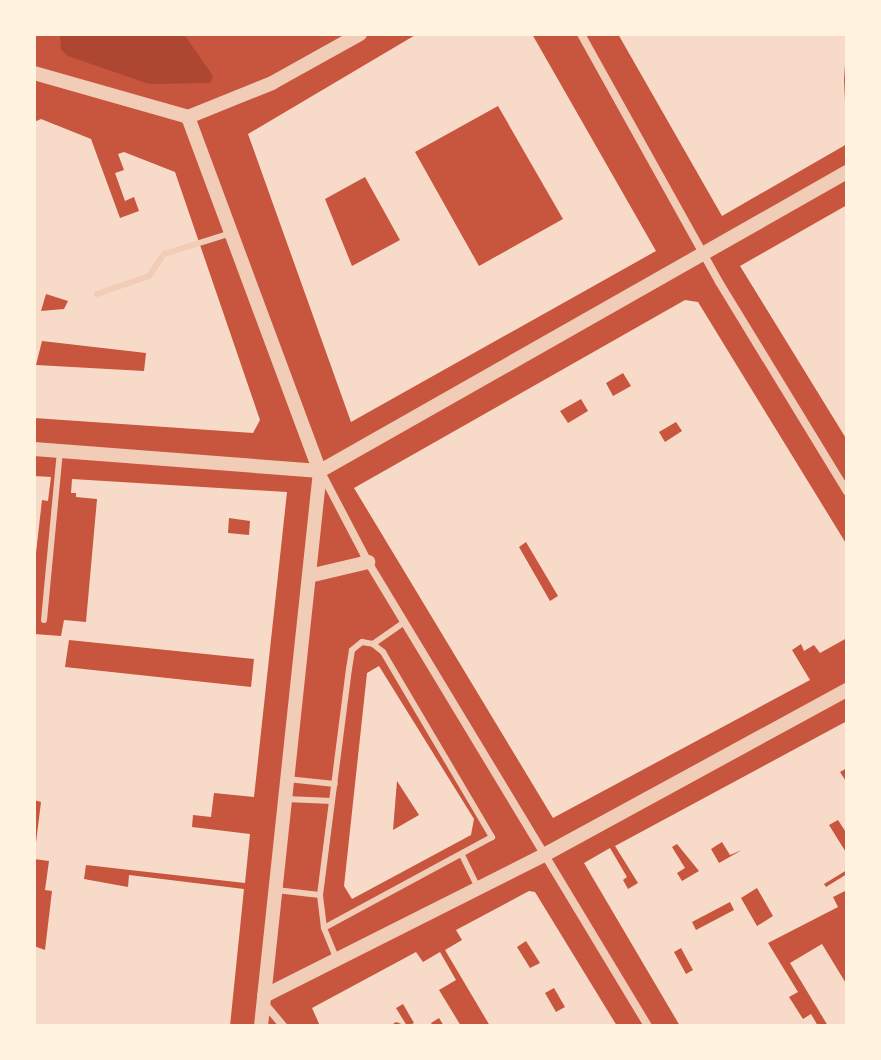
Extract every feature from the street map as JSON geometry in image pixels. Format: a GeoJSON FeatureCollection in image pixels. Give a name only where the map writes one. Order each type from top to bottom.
{"type":"FeatureCollection","features":[{"type":"Feature","properties":{"kind":"street"},"geometry":{"type":"LineString","coordinates":[[34,73],[188,117],[272,83],[360,34]]}},
{"type":"Feature","properties":{"kind":"street"},"geometry":{"type":"LineString","coordinates":[[581,34],[704,254],[847,492]]}},
{"type":"Feature","properties":{"kind":"street"},"geometry":{"type":"LineString","coordinates":[[188,117],[320,471],[368,562],[648,1026]]}},
{"type":"Feature","properties":{"kind":"street"},"geometry":{"type":"LineString","coordinates":[[34,449],[320,471],[847,172]]}},
{"type":"Feature","properties":{"kind":"street"},"geometry":{"type":"LineString","coordinates":[[261,1026],[320,471]]}},
{"type":"Feature","properties":{"kind":"street"},"geometry":{"type":"LineString","coordinates":[[309,576],[368,562]]}},
{"type":"Feature","properties":{"kind":"street"},"geometry":{"type":"LineString","coordinates":[[264,999],[336,959],[544,855],[847,690]]}},
{"type":"Feature","properties":{"kind":"street"},"geometry":{"type":"LineString","coordinates":[[264,999],[283,1026]]}},
{"type":"Feature","properties":{"kind":"lane"},"geometry":{"type":"LineString","coordinates":[[97,294],[149,276],[164,254],[231,233]]}},
{"type":"Feature","properties":{"kind":"lane"},"geometry":{"type":"LineString","coordinates":[[44,620],[60,451]]}},
{"type":"Feature","properties":{"kind":"lane"},"geometry":{"type":"LineString","coordinates":[[373,644],[404,622]]}},
{"type":"Feature","properties":{"kind":"lane"},"geometry":{"type":"LineString","coordinates":[[324,928],[492,837],[383,652],[373,644],[362,642],[352,650],[320,895],[324,928],[336,959]]}},
{"type":"Feature","properties":{"kind":"lane"},"geometry":{"type":"LineString","coordinates":[[287,779],[335,784]]}},
{"type":"Feature","properties":{"kind":"lane"},"geometry":{"type":"LineString","coordinates":[[286,799],[332,801]]}},
{"type":"Feature","properties":{"kind":"lane"},"geometry":{"type":"LineString","coordinates":[[462,855],[478,888]]}},
{"type":"Feature","properties":{"kind":"lane"},"geometry":{"type":"LineString","coordinates":[[275,890],[320,895]]}},
{"type":"Feature","properties":{"kind":"shaded area"},"geometry":{"type":"Polygon","coordinates":[[[60,34],[184,34],[213,76],[210,83],[149,84],[68,56],[61,50],[60,34]]]}},
{"type":"Feature","properties":{"kind":"building"},"geometry":{"type":"Polygon","coordinates":[[[417,34],[532,34],[656,251],[351,422],[248,134],[417,34]],[[498,106],[415,152],[479,266],[563,219],[498,106]],[[365,177],[325,199],[352,266],[400,240],[365,177]]]}},
{"type":"Feature","properties":{"kind":"building"},"geometry":{"type":"Polygon","coordinates":[[[618,34],[847,34],[844,80],[847,144],[722,216],[618,34]]]}},
{"type":"Feature","properties":{"kind":"building"},"geometry":{"type":"Polygon","coordinates":[[[41,119],[91,139],[120,218],[139,211],[134,197],[125,201],[115,173],[124,170],[118,154],[124,152],[175,172],[260,420],[253,433],[34,418],[34,122],[41,119]],[[46,294],[41,311],[64,309],[68,301],[46,294]],[[42,341],[36,365],[144,371],[146,353],[42,341]]]}},
{"type":"Feature","properties":{"kind":"building"},"geometry":{"type":"Polygon","coordinates":[[[847,205],[847,440],[740,266],[847,205]]]}},
{"type":"Feature","properties":{"kind":"building"},"geometry":{"type":"Polygon","coordinates":[[[685,300],[698,302],[847,545],[847,638],[820,653],[814,645],[804,651],[801,644],[792,650],[810,680],[553,818],[354,488],[685,300]],[[623,373],[606,383],[613,396],[631,386],[623,373]],[[581,399],[560,411],[568,423],[588,411],[581,399]],[[676,422],[659,432],[665,442],[682,431],[676,422]],[[526,542],[519,547],[550,601],[558,596],[526,542]]]}},
{"type":"Feature","properties":{"kind":"building"},"geometry":{"type":"Polygon","coordinates":[[[34,476],[51,477],[48,501],[42,500],[36,553],[34,476]]]}},
{"type":"Feature","properties":{"kind":"building"},"geometry":{"type":"Polygon","coordinates":[[[72,479],[287,492],[254,797],[214,793],[211,817],[193,815],[192,827],[250,834],[245,883],[86,865],[84,879],[128,887],[129,875],[244,889],[230,1026],[34,1026],[34,946],[45,950],[52,891],[45,890],[49,861],[34,859],[41,802],[34,800],[34,634],[61,636],[64,620],[86,622],[97,499],[76,497],[76,493],[71,493],[72,479]],[[229,518],[228,533],[249,535],[250,521],[229,518]],[[69,640],[65,667],[251,687],[254,659],[69,640]]]}},
{"type":"Feature","properties":{"kind":"building"},"geometry":{"type":"Polygon","coordinates":[[[379,666],[474,819],[471,835],[352,899],[344,886],[367,673],[379,666]],[[397,781],[393,830],[419,815],[397,781]]]}},
{"type":"Feature","properties":{"kind":"building"},"geometry":{"type":"Polygon","coordinates":[[[847,721],[847,768],[840,772],[847,783],[847,834],[838,820],[829,825],[847,854],[847,870],[824,884],[826,887],[847,874],[847,890],[833,897],[838,907],[768,943],[798,992],[789,997],[803,1019],[811,1014],[818,1026],[680,1026],[584,863],[610,848],[627,877],[623,880],[628,889],[638,883],[615,846],[847,721]],[[722,842],[711,849],[719,863],[742,850],[730,855],[722,842]],[[677,844],[672,847],[685,868],[677,873],[682,881],[699,871],[677,844]],[[757,888],[741,898],[757,926],[773,916],[757,888]],[[730,902],[692,922],[696,930],[734,910],[730,902]],[[681,948],[674,952],[686,974],[693,970],[681,948]]]}},
{"type":"Feature","properties":{"kind":"building"},"geometry":{"type":"Polygon","coordinates":[[[529,891],[535,892],[617,1026],[490,1026],[445,950],[462,940],[456,930],[529,891]],[[526,941],[517,947],[530,968],[540,963],[526,941]],[[554,988],[545,993],[556,1012],[565,1007],[554,988]]]}},
{"type":"Feature","properties":{"kind":"building"},"geometry":{"type":"Polygon","coordinates":[[[822,944],[847,985],[847,1026],[828,1026],[790,963],[822,944]]]}},
{"type":"Feature","properties":{"kind":"building"},"geometry":{"type":"Polygon","coordinates":[[[416,952],[423,962],[440,952],[456,980],[439,990],[461,1026],[444,1026],[439,1018],[431,1023],[433,1026],[407,1026],[396,1022],[390,1026],[320,1026],[312,1008],[416,952]],[[403,1004],[396,1008],[407,1026],[414,1023],[403,1004]]]}}]}
